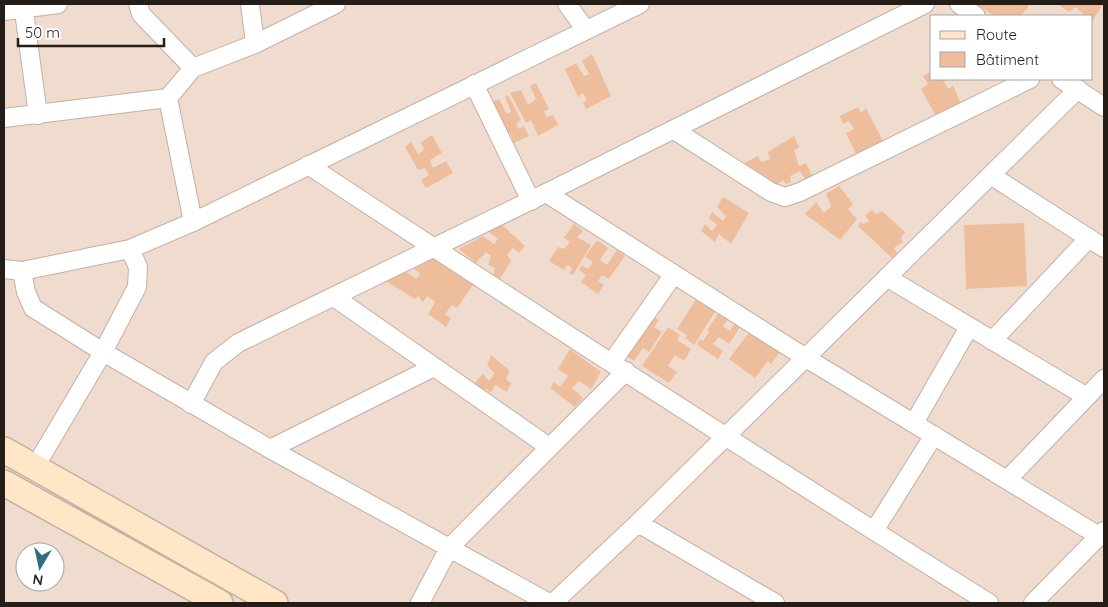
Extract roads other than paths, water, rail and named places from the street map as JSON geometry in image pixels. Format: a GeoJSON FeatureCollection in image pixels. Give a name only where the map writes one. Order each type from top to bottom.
{"type":"FeatureCollection","features":[{"type":"Feature","properties":{"kind":"street"},"geometry":{"type":"LineString","coordinates":[[4,11],[24,6],[58,4]]}},
{"type":"Feature","properties":{"kind":"street"},"geometry":{"type":"LineString","coordinates":[[138,4],[141,14],[192,68]]}},
{"type":"Feature","properties":{"kind":"street"},"geometry":{"type":"LineString","coordinates":[[250,4],[255,44]]}},
{"type":"Feature","properties":{"kind":"street"},"geometry":{"type":"LineString","coordinates":[[4,118],[168,98],[192,68],[255,44],[336,4]]}},
{"type":"Feature","properties":{"kind":"street"},"geometry":{"type":"LineString","coordinates":[[567,4],[584,29]]}},
{"type":"Feature","properties":{"kind":"street"},"geometry":{"type":"LineString","coordinates":[[4,269],[22,271],[130,249],[193,222],[584,29],[640,4]]}},
{"type":"Feature","properties":{"kind":"street"},"geometry":{"type":"LineString","coordinates":[[191,404],[214,362],[238,343],[539,197],[924,4]]}},
{"type":"Feature","properties":{"kind":"street"},"geometry":{"type":"LineString","coordinates":[[960,4],[975,15]]}},
{"type":"Feature","properties":{"kind":"street"},"geometry":{"type":"LineString","coordinates":[[24,6],[38,115]]}},
{"type":"Feature","properties":{"kind":"street"},"geometry":{"type":"LineString","coordinates":[[674,130],[771,192],[785,197],[800,192],[1028,80]]}},
{"type":"Feature","properties":{"kind":"street"},"geometry":{"type":"LineString","coordinates":[[1063,80],[1104,107]]}},
{"type":"Feature","properties":{"kind":"street"},"geometry":{"type":"LineString","coordinates":[[474,84],[539,197],[674,274],[806,358],[1007,480],[1102,534],[1032,603]]}},
{"type":"Feature","properties":{"kind":"street"},"geometry":{"type":"LineString","coordinates":[[22,271],[26,292],[33,308],[102,352],[270,449],[551,603],[638,524],[1078,89]]}},
{"type":"Feature","properties":{"kind":"street"},"geometry":{"type":"LineString","coordinates":[[168,98],[193,222]]}},
{"type":"Feature","properties":{"kind":"street"},"geometry":{"type":"LineString","coordinates":[[308,166],[619,366],[725,438],[989,603]]}},
{"type":"Feature","properties":{"kind":"street"},"geometry":{"type":"LineString","coordinates":[[992,176],[1104,248]]}},
{"type":"Feature","properties":{"kind":"street"},"geometry":{"type":"LineString","coordinates":[[992,341],[1089,238]]}},
{"type":"Feature","properties":{"kind":"street"},"geometry":{"type":"LineString","coordinates":[[35,467],[102,352],[137,287],[138,267],[130,249]]}},
{"type":"Feature","properties":{"kind":"street"},"geometry":{"type":"LineString","coordinates":[[420,603],[449,548],[549,447],[619,366],[674,274]]}},
{"type":"Feature","properties":{"kind":"street"},"geometry":{"type":"LineString","coordinates":[[888,278],[1087,397]]}},
{"type":"Feature","properties":{"kind":"street"},"geometry":{"type":"LineString","coordinates":[[334,297],[549,447]]}},
{"type":"Feature","properties":{"kind":"street"},"geometry":{"type":"LineString","coordinates":[[914,423],[970,327]]}},
{"type":"Feature","properties":{"kind":"street"},"geometry":{"type":"LineString","coordinates":[[270,449],[434,367]]}},
{"type":"Feature","properties":{"kind":"street"},"geometry":{"type":"LineString","coordinates":[[1007,480],[1104,379]]}},
{"type":"Feature","properties":{"kind":"street"},"geometry":{"type":"LineString","coordinates":[[874,531],[934,435]]}},
{"type":"Feature","properties":{"kind":"street"},"geometry":{"type":"LineString","coordinates":[[4,450],[275,603]]}},
{"type":"Feature","properties":{"kind":"street"},"geometry":{"type":"LineString","coordinates":[[4,483],[220,603]]}},
{"type":"Feature","properties":{"kind":"street"},"geometry":{"type":"LineString","coordinates":[[638,524],[775,603]]}}]}
